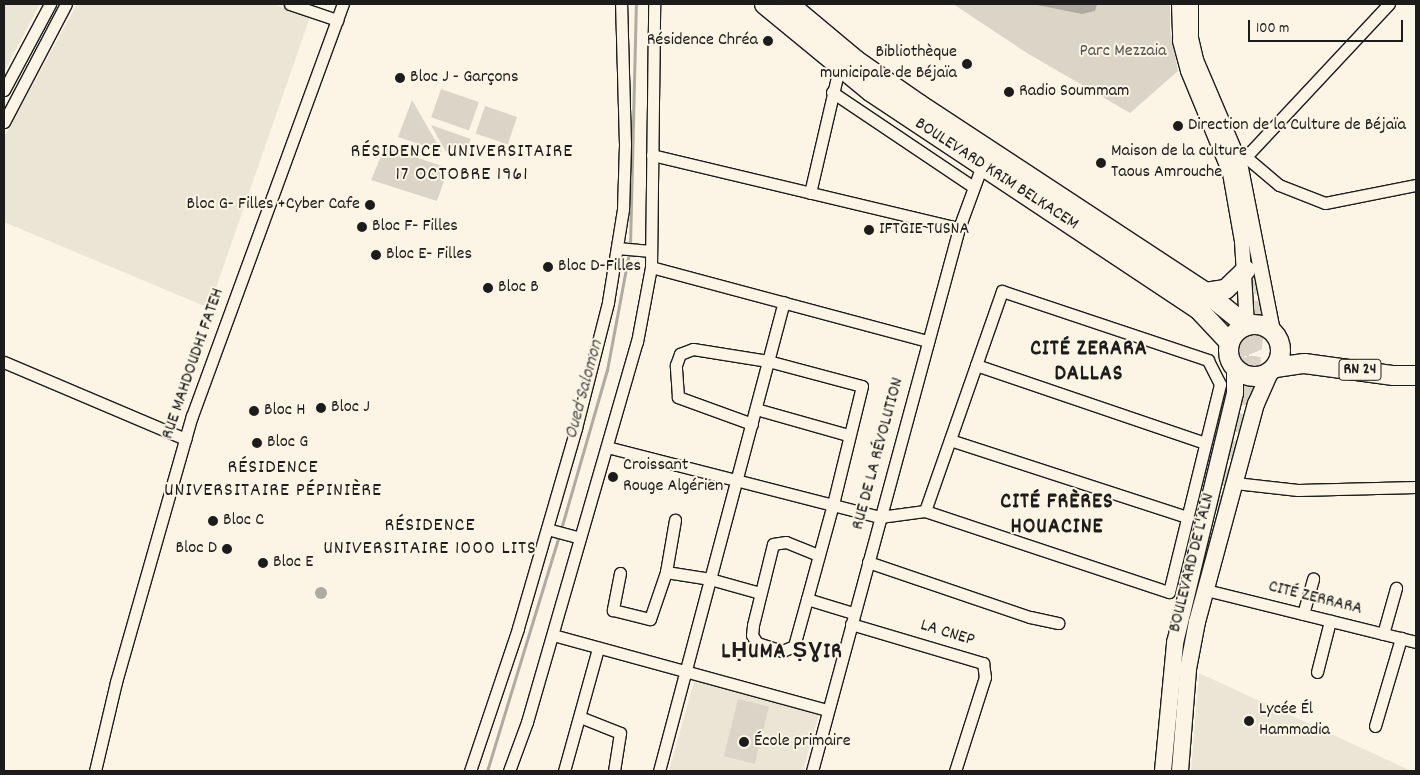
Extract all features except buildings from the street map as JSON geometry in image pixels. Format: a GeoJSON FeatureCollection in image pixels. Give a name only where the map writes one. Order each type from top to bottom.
{"type":"FeatureCollection","features":[{"type":"Feature","properties":{"kind":"main road","name":"BOULEVARD KRIM BELKACEM"},"geometry":{"type":"LineString","coordinates":[[764,4],[839,68],[1205,292],[1247,325]]}},
{"type":"Feature","properties":{"kind":"main road","name":"BOULEVARD KRIM BELKACEM"},"geometry":{"type":"LineString","coordinates":[[789,4],[856,60],[985,158],[1198,309],[1225,335],[1229,342]]}},
{"type":"Feature","properties":{"kind":"main road"},"geometry":{"type":"LineString","coordinates":[[1205,292],[1225,290],[1245,270]]}},
{"type":"Feature","properties":{"kind":"main road"},"geometry":{"type":"LineString","coordinates":[[1261,324],[1277,338],[1273,369],[1252,376],[1235,368],[1229,356],[1229,342],[1237,330],[1247,325],[1261,324]]}},
{"type":"Feature","properties":{"kind":"main road","name":"RN 24"},"geometry":{"type":"LineString","coordinates":[[1277,338],[1295,359],[1304,363],[1393,375],[1416,374]]}},
{"type":"Feature","properties":{"kind":"main road","name":"RN 24"},"geometry":{"type":"LineString","coordinates":[[1273,369],[1304,363]]}},
{"type":"Feature","properties":{"kind":"main road","name":"BOULEVARD DE L'ALN"},"geometry":{"type":"LineString","coordinates":[[1163,771],[1174,643],[1235,393],[1235,368]]}},
{"type":"Feature","properties":{"kind":"main road","name":"BOULEVARD DE L'ALN"},"geometry":{"type":"LineString","coordinates":[[1180,771],[1188,669],[1206,590],[1256,404],[1273,369]]}},
{"type":"Feature","properties":{"kind":"street"},"geometry":{"type":"LineString","coordinates":[[4,90],[50,4]]}},
{"type":"Feature","properties":{"kind":"street"},"geometry":{"type":"LineString","coordinates":[[4,122],[66,4]]}},
{"type":"Feature","properties":{"kind":"street"},"geometry":{"type":"LineString","coordinates":[[290,4],[337,20]]}},
{"type":"Feature","properties":{"kind":"street","name":"RUE MAHDOUDHI FATEH"},"geometry":{"type":"LineString","coordinates":[[94,771],[116,682],[185,439],[343,4]]}},
{"type":"Feature","properties":{"kind":"street"},"geometry":{"type":"LineString","coordinates":[[470,771],[550,530],[608,302],[619,248],[623,209],[625,144],[621,4]]}},
{"type":"Feature","properties":{"kind":"street"},"geometry":{"type":"LineString","coordinates":[[509,771],[527,722],[553,635],[578,537],[638,342],[651,267],[647,251],[652,155],[654,4]]}},
{"type":"Feature","properties":{"kind":"street"},"geometry":{"type":"LineString","coordinates":[[1179,4],[1180,41],[1188,70],[1230,173],[1245,270],[1247,325]]}},
{"type":"Feature","properties":{"kind":"street"},"geometry":{"type":"LineString","coordinates":[[1191,4],[1191,38],[1196,60],[1244,161],[1277,338]]}},
{"type":"Feature","properties":{"kind":"street"},"geometry":{"type":"LineString","coordinates":[[1244,161],[1389,4]]}},
{"type":"Feature","properties":{"kind":"street"},"geometry":{"type":"LineString","coordinates":[[810,192],[839,68]]}},
{"type":"Feature","properties":{"kind":"street"},"geometry":{"type":"LineString","coordinates":[[832,92],[972,186]]}},
{"type":"Feature","properties":{"kind":"street"},"geometry":{"type":"LineString","coordinates":[[652,155],[959,228]]}},
{"type":"Feature","properties":{"kind":"street","name":"RUE DE LA RÉVOLUTION"},"geometry":{"type":"LineString","coordinates":[[812,771],[959,228],[972,186],[985,158]]}},
{"type":"Feature","properties":{"kind":"street"},"geometry":{"type":"LineString","coordinates":[[1244,161],[1279,185],[1325,203],[1416,185]]}},
{"type":"Feature","properties":{"kind":"street"},"geometry":{"type":"LineString","coordinates":[[619,248],[647,251]]}},
{"type":"Feature","properties":{"kind":"street"},"geometry":{"type":"LineString","coordinates":[[651,267],[928,341]]}},
{"type":"Feature","properties":{"kind":"street"},"geometry":{"type":"LineString","coordinates":[[925,511],[1002,291],[1208,360],[1220,384],[1168,592]]}},
{"type":"Feature","properties":{"kind":"street"},"geometry":{"type":"LineString","coordinates":[[659,771],[784,302]]}},
{"type":"Feature","properties":{"kind":"street"},"geometry":{"type":"LineString","coordinates":[[752,424],[678,396],[676,365],[680,354],[693,350],[768,361],[862,386],[848,435],[834,504],[820,555],[794,646],[782,651],[757,643],[752,635],[770,550],[777,541],[820,555]]}},
{"type":"Feature","properties":{"kind":"street"},"geometry":{"type":"LineString","coordinates":[[4,362],[185,439]]}},
{"type":"Feature","properties":{"kind":"street"},"geometry":{"type":"LineString","coordinates":[[976,364],[1205,443]]}},
{"type":"Feature","properties":{"kind":"street"},"geometry":{"type":"LineString","coordinates":[[756,409],[848,435]]}},
{"type":"Feature","properties":{"kind":"street"},"geometry":{"type":"LineString","coordinates":[[950,440],[1187,517]]}},
{"type":"Feature","properties":{"kind":"street"},"geometry":{"type":"LineString","coordinates":[[607,446],[880,517],[925,511],[1185,598]]}},
{"type":"Feature","properties":{"kind":"street"},"geometry":{"type":"LineString","coordinates":[[1235,484],[1298,490],[1416,487]]}},
{"type":"Feature","properties":{"kind":"street"},"geometry":{"type":"LineString","coordinates":[[620,574],[613,610],[643,620],[650,619],[666,572],[675,520]]}},
{"type":"Feature","properties":{"kind":"street"},"geometry":{"type":"LineString","coordinates":[[550,530],[578,537]]}},
{"type":"Feature","properties":{"kind":"street"},"geometry":{"type":"LineString","coordinates":[[868,562],[1030,617],[1058,623]]}},
{"type":"Feature","properties":{"kind":"street"},"geometry":{"type":"LineString","coordinates":[[666,572],[710,579],[760,593]]}},
{"type":"Feature","properties":{"kind":"street"},"geometry":{"type":"LineString","coordinates":[[1303,614],[1313,578]]}},
{"type":"Feature","properties":{"kind":"street"},"geometry":{"type":"LineString","coordinates":[[1383,634],[1396,588]]}},
{"type":"Feature","properties":{"kind":"street","name":"CITÉ ZERRARA"},"geometry":{"type":"LineString","coordinates":[[1206,590],[1416,642]]}},
{"type":"Feature","properties":{"kind":"street"},"geometry":{"type":"LineString","coordinates":[[807,599],[852,618]]}},
{"type":"Feature","properties":{"kind":"street","name":"LA CNEP"},"geometry":{"type":"LineString","coordinates":[[852,618],[983,663],[985,677],[954,771]]}},
{"type":"Feature","properties":{"kind":"street"},"geometry":{"type":"LineString","coordinates":[[1317,672],[1330,620]]}},
{"type":"Feature","properties":{"kind":"street"},"geometry":{"type":"LineString","coordinates":[[553,635],[827,710]]}},
{"type":"Feature","properties":{"kind":"street"},"geometry":{"type":"LineString","coordinates":[[1376,726],[1401,638]]}},
{"type":"Feature","properties":{"kind":"street"},"geometry":{"type":"LineString","coordinates":[[564,771],[598,648]]}},
{"type":"Feature","properties":{"kind":"street"},"geometry":{"type":"LineString","coordinates":[[580,717],[620,733],[614,771]]}},
{"type":"Feature","properties":{"kind":"shaded area"},"geometry":{"type":"Polygon","coordinates":[[[4,4],[40,4],[4,72],[4,4]]]}},
{"type":"Feature","properties":{"kind":"shaded area"},"geometry":{"type":"Polygon","coordinates":[[[77,4],[274,4],[310,17],[209,308],[4,222],[4,137],[77,4]]]}},
{"type":"Feature","properties":{"kind":"shaded area"},"geometry":{"type":"Polygon","coordinates":[[[1032,4],[1097,4],[1095,11],[1082,14],[1032,4]]]}},
{"type":"Feature","properties":{"kind":"shaded area"},"geometry":{"type":"Polygon","coordinates":[[[323,587],[326,588],[326,598],[319,599],[316,598],[315,591],[316,588],[323,587]]]}},
{"type":"Feature","properties":{"kind":"shaded area","name":"Lycée Él Hammadia"},"geometry":{"type":"Polygon","coordinates":[[[1199,673],[1407,769],[1416,771],[1191,771],[1199,673]]]}},
{"type":"Feature","properties":{"kind":"shaded area","name":"École primaire"},"geometry":{"type":"Polygon","coordinates":[[[695,678],[819,714],[803,771],[669,771],[695,678]]]}},
{"type":"Feature","properties":{"kind":"green space","name":"Parc Mezzaia"},"geometry":{"type":"Polygon","coordinates":[[[953,4],[1170,4],[1170,29],[1178,71],[1130,113],[1027,53],[953,4]]]}},
{"type":"Feature","properties":{"kind":"green space"},"geometry":{"type":"Polygon","coordinates":[[[441,89],[479,102],[469,130],[431,117],[441,89]]]}},
{"type":"Feature","properties":{"kind":"green space"},"geometry":{"type":"Polygon","coordinates":[[[412,100],[442,152],[398,137],[412,100]]]}},
{"type":"Feature","properties":{"kind":"green space"},"geometry":{"type":"Polygon","coordinates":[[[485,106],[517,117],[508,144],[476,133],[485,106]]]}},
{"type":"Feature","properties":{"kind":"green space"},"geometry":{"type":"Polygon","coordinates":[[[431,125],[471,139],[468,145],[458,145],[446,152],[431,125]]]}},
{"type":"Feature","properties":{"kind":"green space"},"geometry":{"type":"Polygon","coordinates":[[[385,147],[442,166],[444,181],[437,201],[371,180],[385,147]]]}},
{"type":"Feature","properties":{"kind":"green space"},"geometry":{"type":"Polygon","coordinates":[[[738,699],[769,707],[755,764],[724,756],[738,699]]]}},
{"type":"Feature","properties":{"kind":"waterway","name":"Oued Salomon"},"geometry":{"type":"LineString","coordinates":[[630,245],[636,4]]}},
{"type":"Feature","properties":{"kind":"waterway","name":"Oued Salomon"},"geometry":{"type":"LineString","coordinates":[[561,529],[607,370],[629,252]]}},
{"type":"Feature","properties":{"kind":"waterway","name":"Oued Salomon"},"geometry":{"type":"LineString","coordinates":[[487,771],[559,535]]}},
{"type":"Feature","properties":{"kind":"tunnel"},"geometry":{"type":"LineString","coordinates":[[1252,370],[1259,315],[1257,275]]}},
{"type":"Feature","properties":{"kind":"tunnel"},"geometry":{"type":"LineString","coordinates":[[1219,313],[1243,336],[1252,358],[1222,512]]}},
{"type":"Feature","properties":{"kind":"place","name":"Résidence Chréa"},"geometry":{"type":"Point","coordinates":[768,41]}},
{"type":"Feature","properties":{"kind":"place","name":"Bibliothèque municipale de Béjaïa"},"geometry":{"type":"Point","coordinates":[967,64]}},
{"type":"Feature","properties":{"kind":"place","name":"Bloc J - Garçons"},"geometry":{"type":"Point","coordinates":[400,78]}},
{"type":"Feature","properties":{"kind":"place","name":"Radio Soummam"},"geometry":{"type":"Point","coordinates":[1009,92]}},
{"type":"Feature","properties":{"kind":"place","name":"Direction de la Culture de Béjaïa"},"geometry":{"type":"Point","coordinates":[1178,126]}},
{"type":"Feature","properties":{"kind":"place","name":"Maison de la culture Taous Amrouche"},"geometry":{"type":"Point","coordinates":[1101,163]}},
{"type":"Feature","properties":{"kind":"place","name":"Bloc G- Filles +Cyber Cafe"},"geometry":{"type":"Point","coordinates":[370,205]}},
{"type":"Feature","properties":{"kind":"place","name":"Bloc F- Filles"},"geometry":{"type":"Point","coordinates":[362,227]}},
{"type":"Feature","properties":{"kind":"place","name":"IFTGIE TUSNA"},"geometry":{"type":"Point","coordinates":[869,230]}},
{"type":"Feature","properties":{"kind":"place","name":"Bloc E- Filles"},"geometry":{"type":"Point","coordinates":[376,255]}},
{"type":"Feature","properties":{"kind":"place","name":"Bloc D-Filles"},"geometry":{"type":"Point","coordinates":[548,267]}},
{"type":"Feature","properties":{"kind":"place","name":"Bloc B"},"geometry":{"type":"Point","coordinates":[488,288]}},
{"type":"Feature","properties":{"kind":"place","name":"Bloc J"},"geometry":{"type":"Point","coordinates":[321,408]}},
{"type":"Feature","properties":{"kind":"place","name":"Bloc H"},"geometry":{"type":"Point","coordinates":[254,411]}},
{"type":"Feature","properties":{"kind":"place","name":"Bloc G"},"geometry":{"type":"Point","coordinates":[257,443]}},
{"type":"Feature","properties":{"kind":"place","name":"Croissant Rouge Algérien"},"geometry":{"type":"Point","coordinates":[613,477]}},
{"type":"Feature","properties":{"kind":"place","name":"Bloc C"},"geometry":{"type":"Point","coordinates":[213,521]}},
{"type":"Feature","properties":{"kind":"place","name":"Bloc D"},"geometry":{"type":"Point","coordinates":[227,549]}},
{"type":"Feature","properties":{"kind":"place","name":"Bloc E"},"geometry":{"type":"Point","coordinates":[263,563]}},
{"type":"Feature","properties":{"kind":"place","name":"Lycée Él Hammadia"},"geometry":{"type":"Point","coordinates":[1249,721]}},
{"type":"Feature","properties":{"kind":"place","name":"École primaire"},"geometry":{"type":"Point","coordinates":[744,742]}},
{"type":"Feature","properties":{"kind":"district","name":"RÉSIDENCE UNIVERSITAIRE 17 OCTOBRE 1961"},"geometry":{"type":"Point","coordinates":[462,164]}},
{"type":"Feature","properties":{"kind":"district","name":"CITÉ ZERARA DALLAS"},"geometry":{"type":"Point","coordinates":[1089,362]}},
{"type":"Feature","properties":{"kind":"district","name":"RÉSIDENCE UNIVERSITAIRE PÉPINIÈRE"},"geometry":{"type":"Point","coordinates":[273,480]}},
{"type":"Feature","properties":{"kind":"district","name":"CITÉ FRÈRES HOUACINE"},"geometry":{"type":"Point","coordinates":[1057,514]}},
{"type":"Feature","properties":{"kind":"district","name":"RÉSIDENCE UNIVERSITAIRE 1000 LITS"},"geometry":{"type":"Point","coordinates":[430,538]}},
{"type":"Feature","properties":{"kind":"district","name":"LḤUMA ṢƔIR"},"geometry":{"type":"Point","coordinates":[782,653]}}]}
